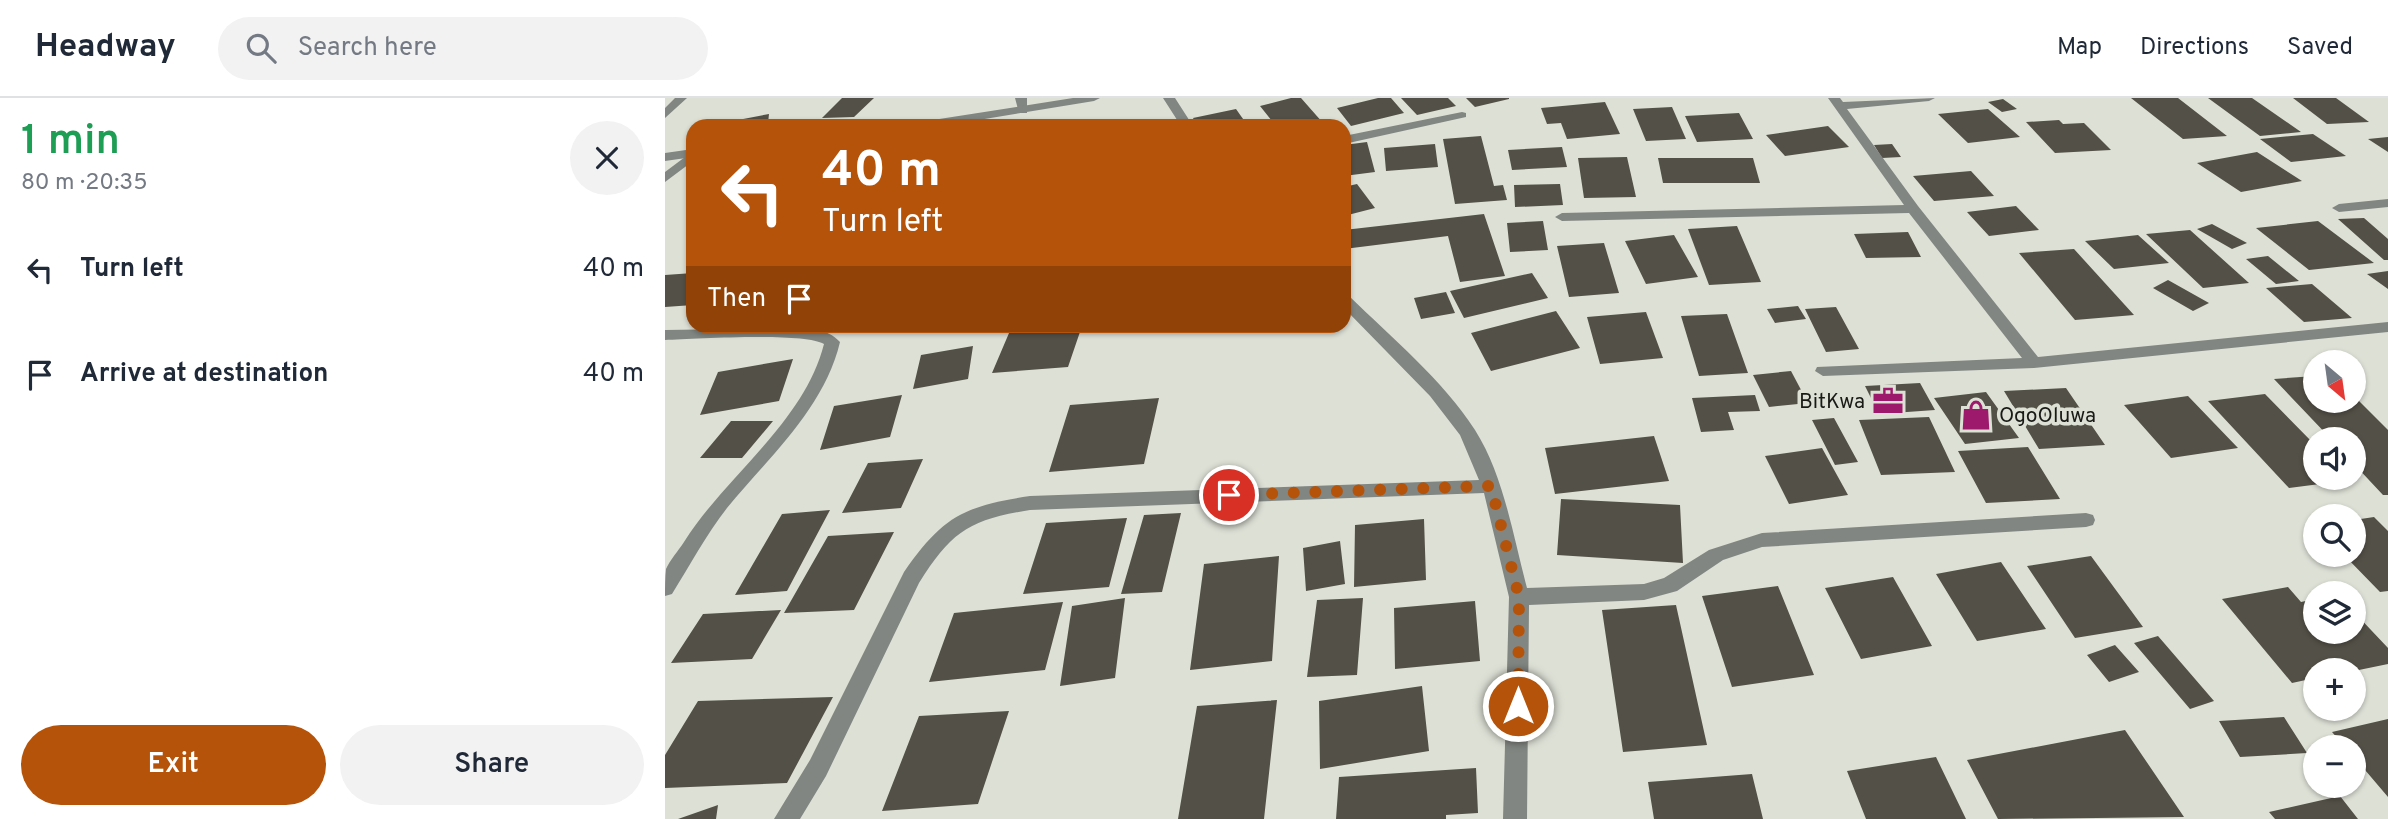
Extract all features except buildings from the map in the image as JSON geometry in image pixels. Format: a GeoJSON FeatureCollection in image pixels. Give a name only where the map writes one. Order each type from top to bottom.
{"type":"FeatureCollection","features":[{"type":"Feature","properties":{"kind":"street"},"geometry":{"type":"LineString","coordinates":[[665,116],[681,98]]}},
{"type":"Feature","properties":{"kind":"street"},"geometry":{"type":"LineString","coordinates":[[1021,98],[1023,111]]}},
{"type":"Feature","properties":{"kind":"street"},"geometry":{"type":"LineString","coordinates":[[968,119],[1094,98]]}},
{"type":"Feature","properties":{"kind":"street"},"geometry":{"type":"LineString","coordinates":[[1169,98],[1182,119]]}},
{"type":"Feature","properties":{"kind":"street"},"geometry":{"type":"LineString","coordinates":[[1837,102],[1929,98]]}},
{"type":"Feature","properties":{"kind":"street"},"geometry":{"type":"LineString","coordinates":[[1837,102],[1913,209],[2034,363]]}},
{"type":"Feature","properties":{"kind":"street"},"geometry":{"type":"LineString","coordinates":[[1351,139],[1462,115]]}},
{"type":"Feature","properties":{"kind":"street"},"geometry":{"type":"LineString","coordinates":[[665,157],[686,155]]}},
{"type":"Feature","properties":{"kind":"street"},"geometry":{"type":"LineString","coordinates":[[665,178],[686,160]]}},
{"type":"Feature","properties":{"kind":"street"},"geometry":{"type":"LineString","coordinates":[[2339,208],[2388,203]]}},
{"type":"Feature","properties":{"kind":"street"},"geometry":{"type":"LineString","coordinates":[[1562,217],[1913,209]]}},
{"type":"Feature","properties":{"kind":"street"},"geometry":{"type":"LineString","coordinates":[[1351,306],[1436,391],[1468,433],[1491,486],[1519,597],[1515,819]]}},
{"type":"Feature","properties":{"kind":"street"},"geometry":{"type":"LineString","coordinates":[[1823,371],[2034,363],[2388,327]]}},
{"type":"Feature","properties":{"kind":"street"},"geometry":{"type":"LineString","coordinates":[[665,335],[789,333],[820,335],[832,342],[831,359],[787,428],[720,505],[665,588]]}},
{"type":"Feature","properties":{"kind":"street"},"geometry":{"type":"LineString","coordinates":[[786,819],[818,768],[911,579],[927,554],[949,530],[986,510],[1030,503],[1491,486]]}},
{"type":"Feature","properties":{"kind":"street"},"geometry":{"type":"LineString","coordinates":[[1519,597],[1644,592],[1670,585],[1716,555],[1762,540],[2085,520]]}},
{"type":"Feature","properties":{"kind":"place","name":"BitKwa"},"geometry":{"type":"Point","coordinates":[1888,401]}},
{"type":"Feature","properties":{"kind":"place","name":"OgoOluwa"},"geometry":{"type":"Point","coordinates":[1976,415]}},
{"type":"Feature","properties":{"kind":"route"},"geometry":{"type":"LineString","coordinates":[[1229,495],[1491,486],[1519,597],[1518,706]]}}]}
